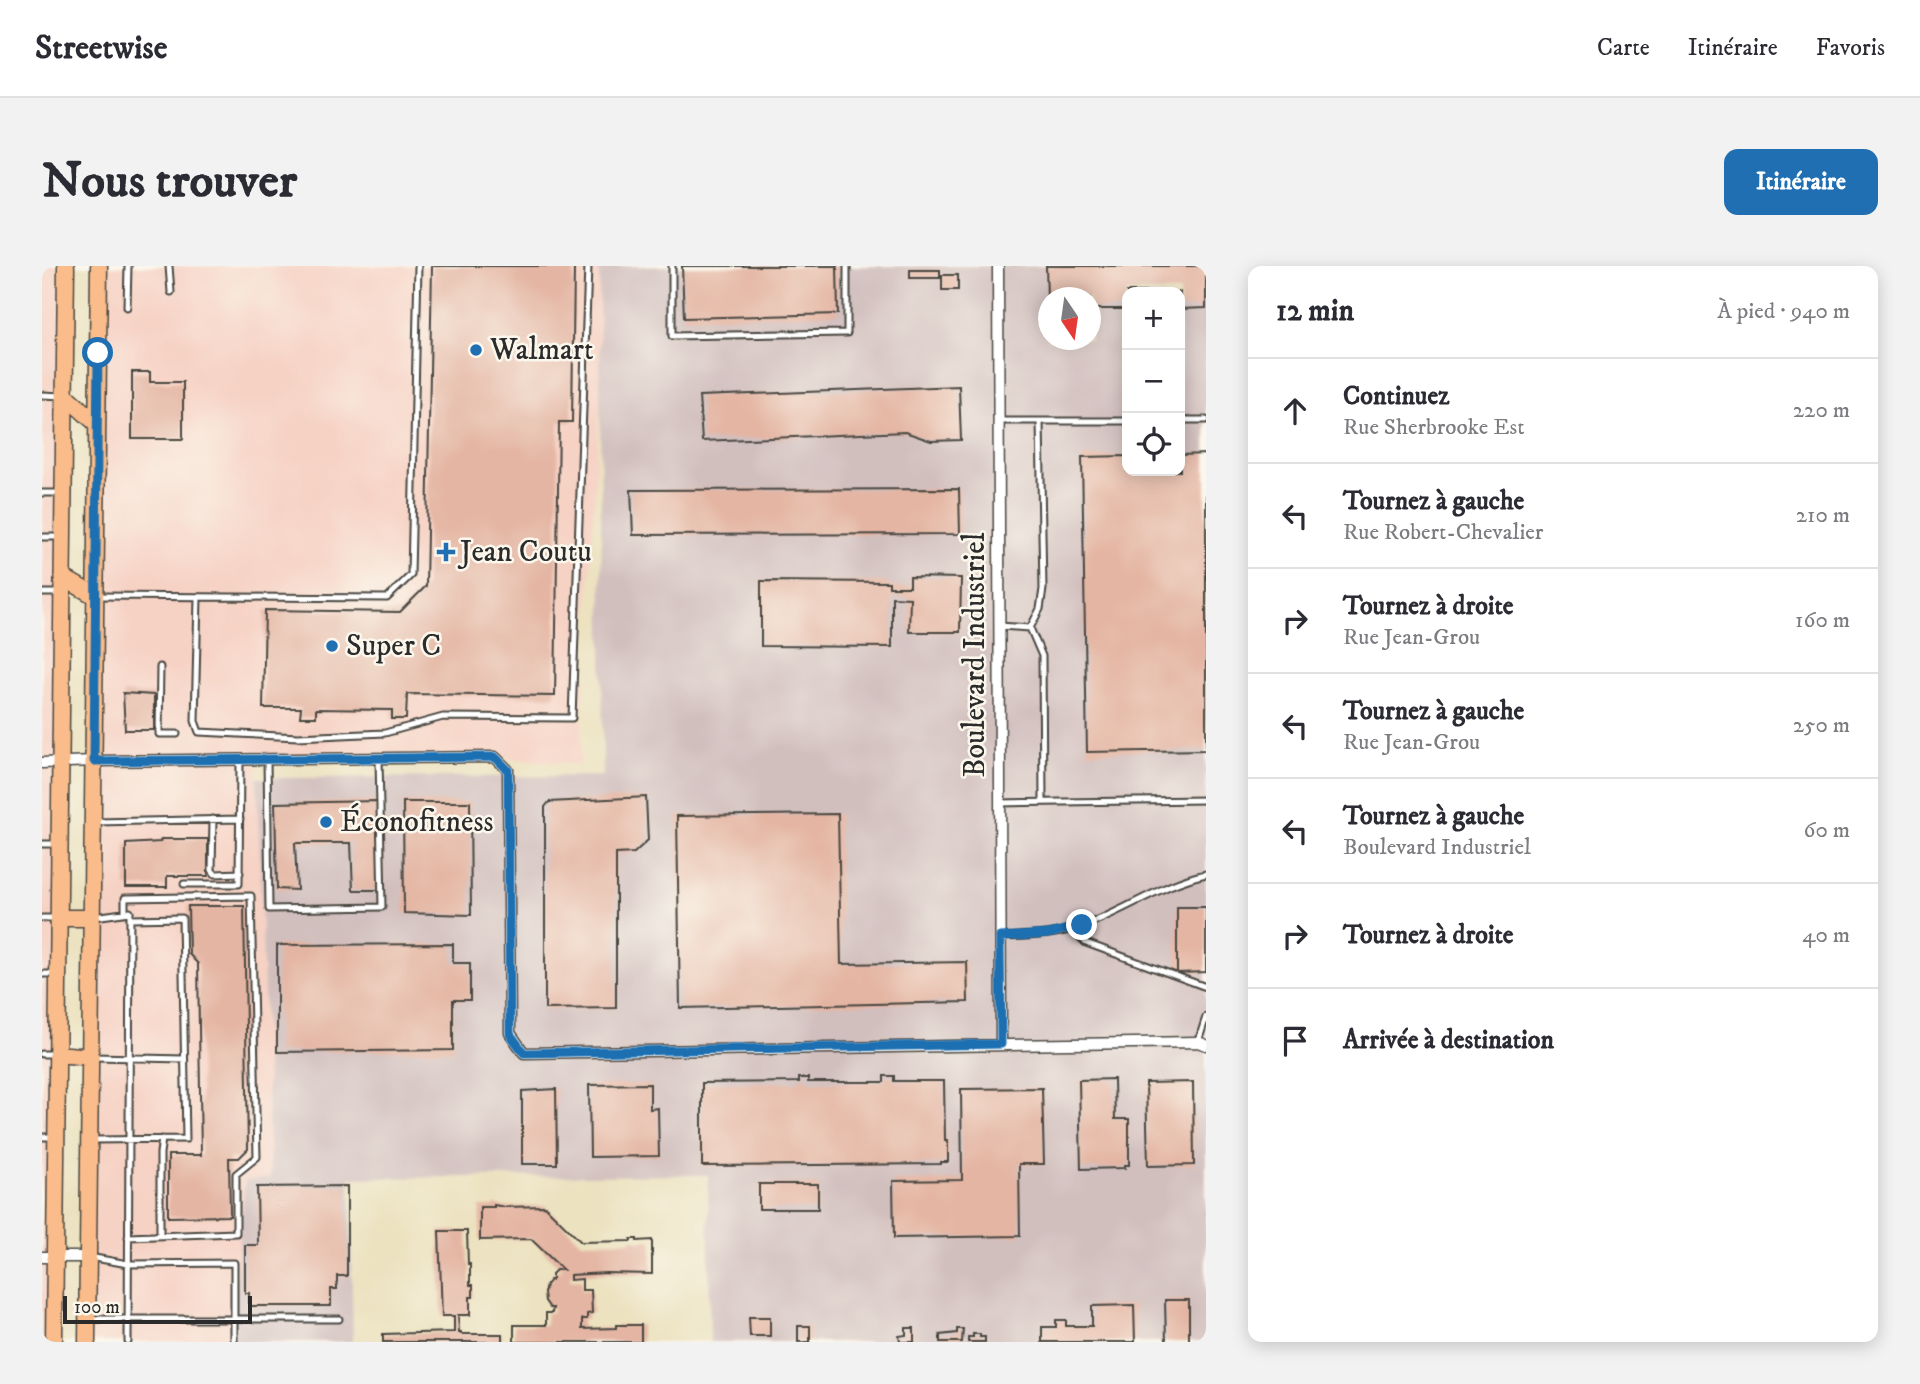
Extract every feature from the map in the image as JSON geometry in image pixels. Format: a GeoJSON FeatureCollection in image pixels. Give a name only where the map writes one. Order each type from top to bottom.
{"type":"FeatureCollection","features":[{"type":"Feature","properties":{"kind":"main road"},"geometry":{"type":"LineString","coordinates":[[54,1342],[48,1257],[50,918],[59,844],[66,266]]}},
{"type":"Feature","properties":{"kind":"main road"},"geometry":{"type":"LineString","coordinates":[[87,1342],[99,266]]}},
{"type":"Feature","properties":{"kind":"main road"},"geometry":{"type":"LineString","coordinates":[[66,396],[97,424]]}},
{"type":"Feature","properties":{"kind":"main road"},"geometry":{"type":"LineString","coordinates":[[64,585],[95,596]]}},
{"type":"Feature","properties":{"kind":"main road"},"geometry":{"type":"LineString","coordinates":[[50,918],[92,918]]}},
{"type":"Feature","properties":{"kind":"main road"},"geometry":{"type":"LineString","coordinates":[[50,1054],[91,1057]]}},
{"type":"Feature","properties":{"kind":"street","name":"Boulevard Industriel"},"geometry":{"type":"LineString","coordinates":[[998,266],[1001,1044]]}},
{"type":"Feature","properties":{"kind":"street"},"geometry":{"type":"LineString","coordinates":[[42,763],[495,757],[508,770],[510,1034],[524,1053],[1202,1043]]}},
{"type":"Feature","properties":{"kind":"street"},"geometry":{"type":"LineString","coordinates":[[48,1257],[88,1257]]}},
{"type":"Feature","properties":{"kind":"lane"},"geometry":{"type":"LineString","coordinates":[[127,307],[128,266]]}},
{"type":"Feature","properties":{"kind":"lane"},"geometry":{"type":"LineString","coordinates":[[169,266],[171,292]]}},
{"type":"Feature","properties":{"kind":"lane"},"geometry":{"type":"LineString","coordinates":[[95,596],[387,598],[411,575],[418,266]]}},
{"type":"Feature","properties":{"kind":"lane"},"geometry":{"type":"LineString","coordinates":[[198,598],[195,721],[199,732],[298,737],[384,733],[443,718],[572,718],[588,266]]}},
{"type":"Feature","properties":{"kind":"lane"},"geometry":{"type":"LineString","coordinates":[[672,266],[672,336],[847,333],[847,266]]}},
{"type":"Feature","properties":{"kind":"lane"},"geometry":{"type":"LineString","coordinates":[[42,395],[66,396]]}},
{"type":"Feature","properties":{"kind":"lane"},"geometry":{"type":"LineString","coordinates":[[1185,420],[1206,420]]}},
{"type":"Feature","properties":{"kind":"lane"},"geometry":{"type":"LineString","coordinates":[[998,421],[1122,421]]}},
{"type":"Feature","properties":{"kind":"lane"},"geometry":{"type":"LineString","coordinates":[[1030,628],[1040,609],[1043,589],[1040,421]]}},
{"type":"Feature","properties":{"kind":"lane"},"geometry":{"type":"LineString","coordinates":[[42,493],[64,493]]}},
{"type":"Feature","properties":{"kind":"lane"},"geometry":{"type":"LineString","coordinates":[[42,537],[64,537]]}},
{"type":"Feature","properties":{"kind":"lane"},"geometry":{"type":"LineString","coordinates":[[42,593],[64,585]]}},
{"type":"Feature","properties":{"kind":"lane"},"geometry":{"type":"LineString","coordinates":[[999,626],[1030,628]]}},
{"type":"Feature","properties":{"kind":"lane"},"geometry":{"type":"LineString","coordinates":[[1030,628],[1042,656],[1043,802]]}},
{"type":"Feature","properties":{"kind":"lane"},"geometry":{"type":"LineString","coordinates":[[160,667],[159,734],[177,734]]}},
{"type":"Feature","properties":{"kind":"lane"},"geometry":{"type":"LineString","coordinates":[[267,759],[269,909],[382,907],[379,758]]}},
{"type":"Feature","properties":{"kind":"lane"},"geometry":{"type":"LineString","coordinates":[[184,884],[239,884],[240,759]]}},
{"type":"Feature","properties":{"kind":"lane"},"geometry":{"type":"LineString","coordinates":[[999,803],[1206,800]]}},
{"type":"Feature","properties":{"kind":"lane"},"geometry":{"type":"LineString","coordinates":[[213,819],[212,870],[215,874],[240,873]]}},
{"type":"Feature","properties":{"kind":"lane"},"geometry":{"type":"LineString","coordinates":[[93,822],[240,819]]}},
{"type":"Feature","properties":{"kind":"lane"},"geometry":{"type":"LineString","coordinates":[[42,844],[59,844]]}},
{"type":"Feature","properties":{"kind":"lane"},"geometry":{"type":"LineString","coordinates":[[1000,937],[1049,934],[1074,928],[1174,884],[1206,874]]}},
{"type":"Feature","properties":{"kind":"lane"},"geometry":{"type":"LineString","coordinates":[[124,912],[125,898],[251,896],[257,1157],[236,1174],[236,1233],[128,1237]]}},
{"type":"Feature","properties":{"kind":"lane"},"geometry":{"type":"LineString","coordinates":[[92,918],[130,912],[128,1342]]}},
{"type":"Feature","properties":{"kind":"lane"},"geometry":{"type":"LineString","coordinates":[[90,1140],[186,1139],[182,918],[130,919]]}},
{"type":"Feature","properties":{"kind":"lane"},"geometry":{"type":"LineString","coordinates":[[1074,928],[1086,943],[1206,987]]}},
{"type":"Feature","properties":{"kind":"lane"},"geometry":{"type":"LineString","coordinates":[[1202,1043],[1206,1017]]}},
{"type":"Feature","properties":{"kind":"lane"},"geometry":{"type":"LineString","coordinates":[[91,1057],[184,1059]]}},
{"type":"Feature","properties":{"kind":"lane"},"geometry":{"type":"LineString","coordinates":[[160,1236],[162,1139]]}},
{"type":"Feature","properties":{"kind":"lane"},"geometry":{"type":"LineString","coordinates":[[88,1257],[128,1264],[234,1263],[234,1342]]}},
{"type":"Feature","properties":{"kind":"lane"},"geometry":{"type":"LineString","coordinates":[[88,1319],[339,1319]]}},
{"type":"Feature","properties":{"kind":"shaded area"},"geometry":{"type":"Polygon","coordinates":[[[42,266],[66,266],[60,1342],[42,1342],[42,266]]]}},
{"type":"Feature","properties":{"kind":"shaded area"},"geometry":{"type":"Polygon","coordinates":[[[99,266],[607,266],[580,765],[495,757],[257,759],[270,1179],[245,1181],[230,1342],[88,1342],[99,266]]]}},
{"type":"Feature","properties":{"kind":"shaded area"},"geometry":{"type":"Polygon","coordinates":[[[599,266],[1206,266],[1206,1342],[710,1342],[708,1175],[350,1178],[353,1342],[230,1342],[245,1181],[270,1178],[257,778],[603,776],[599,266]]]}},
{"type":"Feature","properties":{"kind":"building"},"geometry":{"type":"Polygon","coordinates":[[[432,266],[574,266],[572,422],[559,422],[555,696],[407,694],[406,719],[392,719],[392,710],[316,709],[316,717],[300,717],[301,708],[263,708],[265,610],[400,612],[426,586],[432,266]]]}},
{"type":"Feature","properties":{"kind":"building"},"geometry":{"type":"Polygon","coordinates":[[[682,266],[837,266],[838,314],[684,318],[682,266]]]}},
{"type":"Feature","properties":{"kind":"building"},"geometry":{"type":"Polygon","coordinates":[[[1046,266],[1206,266],[1206,308],[1185,309],[1185,287],[1122,287],[1122,309],[1101,309],[1101,287],[1047,287],[1046,266]]]}},
{"type":"Feature","properties":{"kind":"building"},"geometry":{"type":"Polygon","coordinates":[[[910,270],[940,270],[940,278],[910,278],[910,270]]]}},
{"type":"Feature","properties":{"kind":"building"},"geometry":{"type":"Polygon","coordinates":[[[942,275],[958,275],[958,290],[942,290],[942,275]]]}},
{"type":"Feature","properties":{"kind":"building"},"geometry":{"type":"Polygon","coordinates":[[[132,372],[150,372],[150,382],[183,382],[183,439],[132,439],[132,372]]]}},
{"type":"Feature","properties":{"kind":"building"},"geometry":{"type":"Polygon","coordinates":[[[959,386],[961,440],[931,441],[905,432],[702,441],[699,396],[959,386]]]}},
{"type":"Feature","properties":{"kind":"building"},"geometry":{"type":"Polygon","coordinates":[[[1206,454],[1206,750],[1087,752],[1082,457],[1122,456],[1122,476],[1185,476],[1185,455],[1206,454]]]}},
{"type":"Feature","properties":{"kind":"building"},"geometry":{"type":"Polygon","coordinates":[[[959,489],[960,534],[633,535],[631,490],[959,489]]]}},
{"type":"Feature","properties":{"kind":"building"},"geometry":{"type":"Polygon","coordinates":[[[910,577],[961,578],[960,632],[909,632],[910,598],[892,597],[892,647],[761,646],[761,581],[889,582],[889,587],[910,587],[910,577]]]}},
{"type":"Feature","properties":{"kind":"building"},"geometry":{"type":"Polygon","coordinates":[[[123,693],[154,695],[154,730],[125,730],[123,693]]]}},
{"type":"Feature","properties":{"kind":"building"},"geometry":{"type":"Polygon","coordinates":[[[646,797],[648,840],[634,853],[616,854],[616,1008],[545,1009],[545,807],[549,802],[646,797]]]}},
{"type":"Feature","properties":{"kind":"building"},"geometry":{"type":"Polygon","coordinates":[[[377,801],[380,890],[353,890],[351,843],[295,843],[297,890],[277,889],[275,803],[377,801]]]}},
{"type":"Feature","properties":{"kind":"building"},"geometry":{"type":"Polygon","coordinates":[[[403,802],[470,802],[471,915],[404,913],[403,802]]]}},
{"type":"Feature","properties":{"kind":"building"},"geometry":{"type":"Polygon","coordinates":[[[838,814],[841,964],[967,962],[968,1002],[680,1008],[677,816],[838,814]]]}},
{"type":"Feature","properties":{"kind":"building"},"geometry":{"type":"Polygon","coordinates":[[[161,839],[208,839],[208,876],[167,876],[167,887],[126,887],[126,844],[160,842],[161,839]]]}},
{"type":"Feature","properties":{"kind":"building"},"geometry":{"type":"Polygon","coordinates":[[[188,906],[244,906],[248,1149],[239,1158],[229,1158],[230,1216],[168,1217],[168,1155],[201,1155],[198,964],[189,954],[188,906]]]}},
{"type":"Feature","properties":{"kind":"building"},"geometry":{"type":"Polygon","coordinates":[[[1177,907],[1206,907],[1206,972],[1177,973],[1177,907]]]}},
{"type":"Feature","properties":{"kind":"building"},"geometry":{"type":"Polygon","coordinates":[[[453,944],[453,963],[470,963],[470,1000],[453,1000],[453,1050],[277,1052],[277,945],[453,944]]]}},
{"type":"Feature","properties":{"kind":"building"},"geometry":{"type":"Polygon","coordinates":[[[884,1076],[894,1076],[894,1081],[944,1081],[948,1162],[702,1166],[702,1083],[799,1082],[799,1078],[808,1078],[808,1082],[884,1082],[884,1076]]]}},
{"type":"Feature","properties":{"kind":"building"},"geometry":{"type":"Polygon","coordinates":[[[1114,1079],[1115,1119],[1129,1119],[1129,1165],[1125,1165],[1125,1168],[1081,1169],[1079,1080],[1114,1079]]]}},
{"type":"Feature","properties":{"kind":"building"},"geometry":{"type":"Polygon","coordinates":[[[1193,1082],[1194,1165],[1148,1166],[1146,1083],[1193,1082]]]}},
{"type":"Feature","properties":{"kind":"building"},"geometry":{"type":"Polygon","coordinates":[[[650,1084],[650,1109],[658,1108],[659,1156],[590,1157],[589,1085],[650,1084]]]}},
{"type":"Feature","properties":{"kind":"building"},"geometry":{"type":"Polygon","coordinates":[[[1042,1088],[1044,1164],[1019,1164],[1020,1236],[894,1238],[893,1181],[962,1180],[961,1089],[1042,1088]]]}},
{"type":"Feature","properties":{"kind":"building"},"geometry":{"type":"Polygon","coordinates":[[[556,1089],[557,1164],[522,1164],[522,1091],[556,1089]]]}},
{"type":"Feature","properties":{"kind":"building"},"geometry":{"type":"Polygon","coordinates":[[[759,1184],[818,1184],[818,1209],[759,1209],[759,1184]]]}},
{"type":"Feature","properties":{"kind":"building"},"geometry":{"type":"Polygon","coordinates":[[[347,1186],[347,1276],[337,1276],[337,1289],[331,1289],[331,1306],[249,1306],[249,1293],[245,1293],[245,1245],[258,1245],[257,1187],[347,1186]]]}},
{"type":"Feature","properties":{"kind":"building"},"geometry":{"type":"Polygon","coordinates":[[[545,1206],[581,1242],[652,1240],[652,1274],[570,1275],[570,1280],[582,1279],[582,1290],[591,1290],[592,1313],[587,1314],[587,1319],[582,1319],[582,1329],[641,1325],[641,1342],[514,1342],[514,1325],[546,1325],[546,1313],[552,1313],[553,1308],[545,1301],[546,1285],[552,1280],[552,1274],[556,1270],[563,1270],[531,1239],[480,1240],[480,1207],[545,1206]]]}},
{"type":"Feature","properties":{"kind":"building"},"geometry":{"type":"Polygon","coordinates":[[[439,1231],[467,1231],[473,1297],[470,1297],[470,1315],[458,1315],[459,1332],[502,1334],[502,1342],[383,1342],[383,1334],[454,1332],[454,1316],[442,1316],[439,1231]]]}},
{"type":"Feature","properties":{"kind":"building"},"geometry":{"type":"Polygon","coordinates":[[[1165,1300],[1189,1300],[1189,1342],[1166,1342],[1165,1300]]]}},
{"type":"Feature","properties":{"kind":"building"},"geometry":{"type":"Polygon","coordinates":[[[1134,1305],[1135,1342],[1042,1342],[1042,1327],[1056,1327],[1056,1320],[1066,1320],[1066,1326],[1092,1326],[1092,1306],[1134,1305]]]}},
{"type":"Feature","properties":{"kind":"building"},"geometry":{"type":"Polygon","coordinates":[[[749,1317],[770,1317],[770,1336],[750,1336],[749,1317]]]}},
{"type":"Feature","properties":{"kind":"building"},"geometry":{"type":"Polygon","coordinates":[[[798,1326],[810,1326],[810,1342],[798,1342],[798,1326]]]}},
{"type":"Feature","properties":{"kind":"building"},"geometry":{"type":"Polygon","coordinates":[[[906,1328],[914,1328],[914,1342],[900,1342],[899,1336],[906,1335],[906,1328]]]}},
{"type":"Feature","properties":{"kind":"building"},"geometry":{"type":"Polygon","coordinates":[[[957,1329],[963,1329],[962,1342],[940,1342],[940,1335],[957,1333],[957,1329]]]}},
{"type":"Feature","properties":{"kind":"building"},"geometry":{"type":"Polygon","coordinates":[[[973,1334],[985,1337],[985,1342],[968,1342],[968,1337],[973,1337],[973,1334]]]}},
{"type":"Feature","properties":{"kind":"place","name":"Walmart"},"geometry":{"type":"Point","coordinates":[476,350]}},
{"type":"Feature","properties":{"kind":"place","name":"Jean Coutu"},"geometry":{"type":"Point","coordinates":[446,552]}},
{"type":"Feature","properties":{"kind":"place","name":"Super C"},"geometry":{"type":"Point","coordinates":[332,646]}},
{"type":"Feature","properties":{"kind":"place","name":"Éconofitness"},"geometry":{"type":"Point","coordinates":[326,822]}},
{"type":"Feature","properties":{"kind":"route"},"geometry":{"type":"LineString","coordinates":[[98,353],[94,761],[495,757],[508,770],[510,1034],[524,1053],[1001,1044],[1000,937],[1049,934],[1082,925]]}}]}
